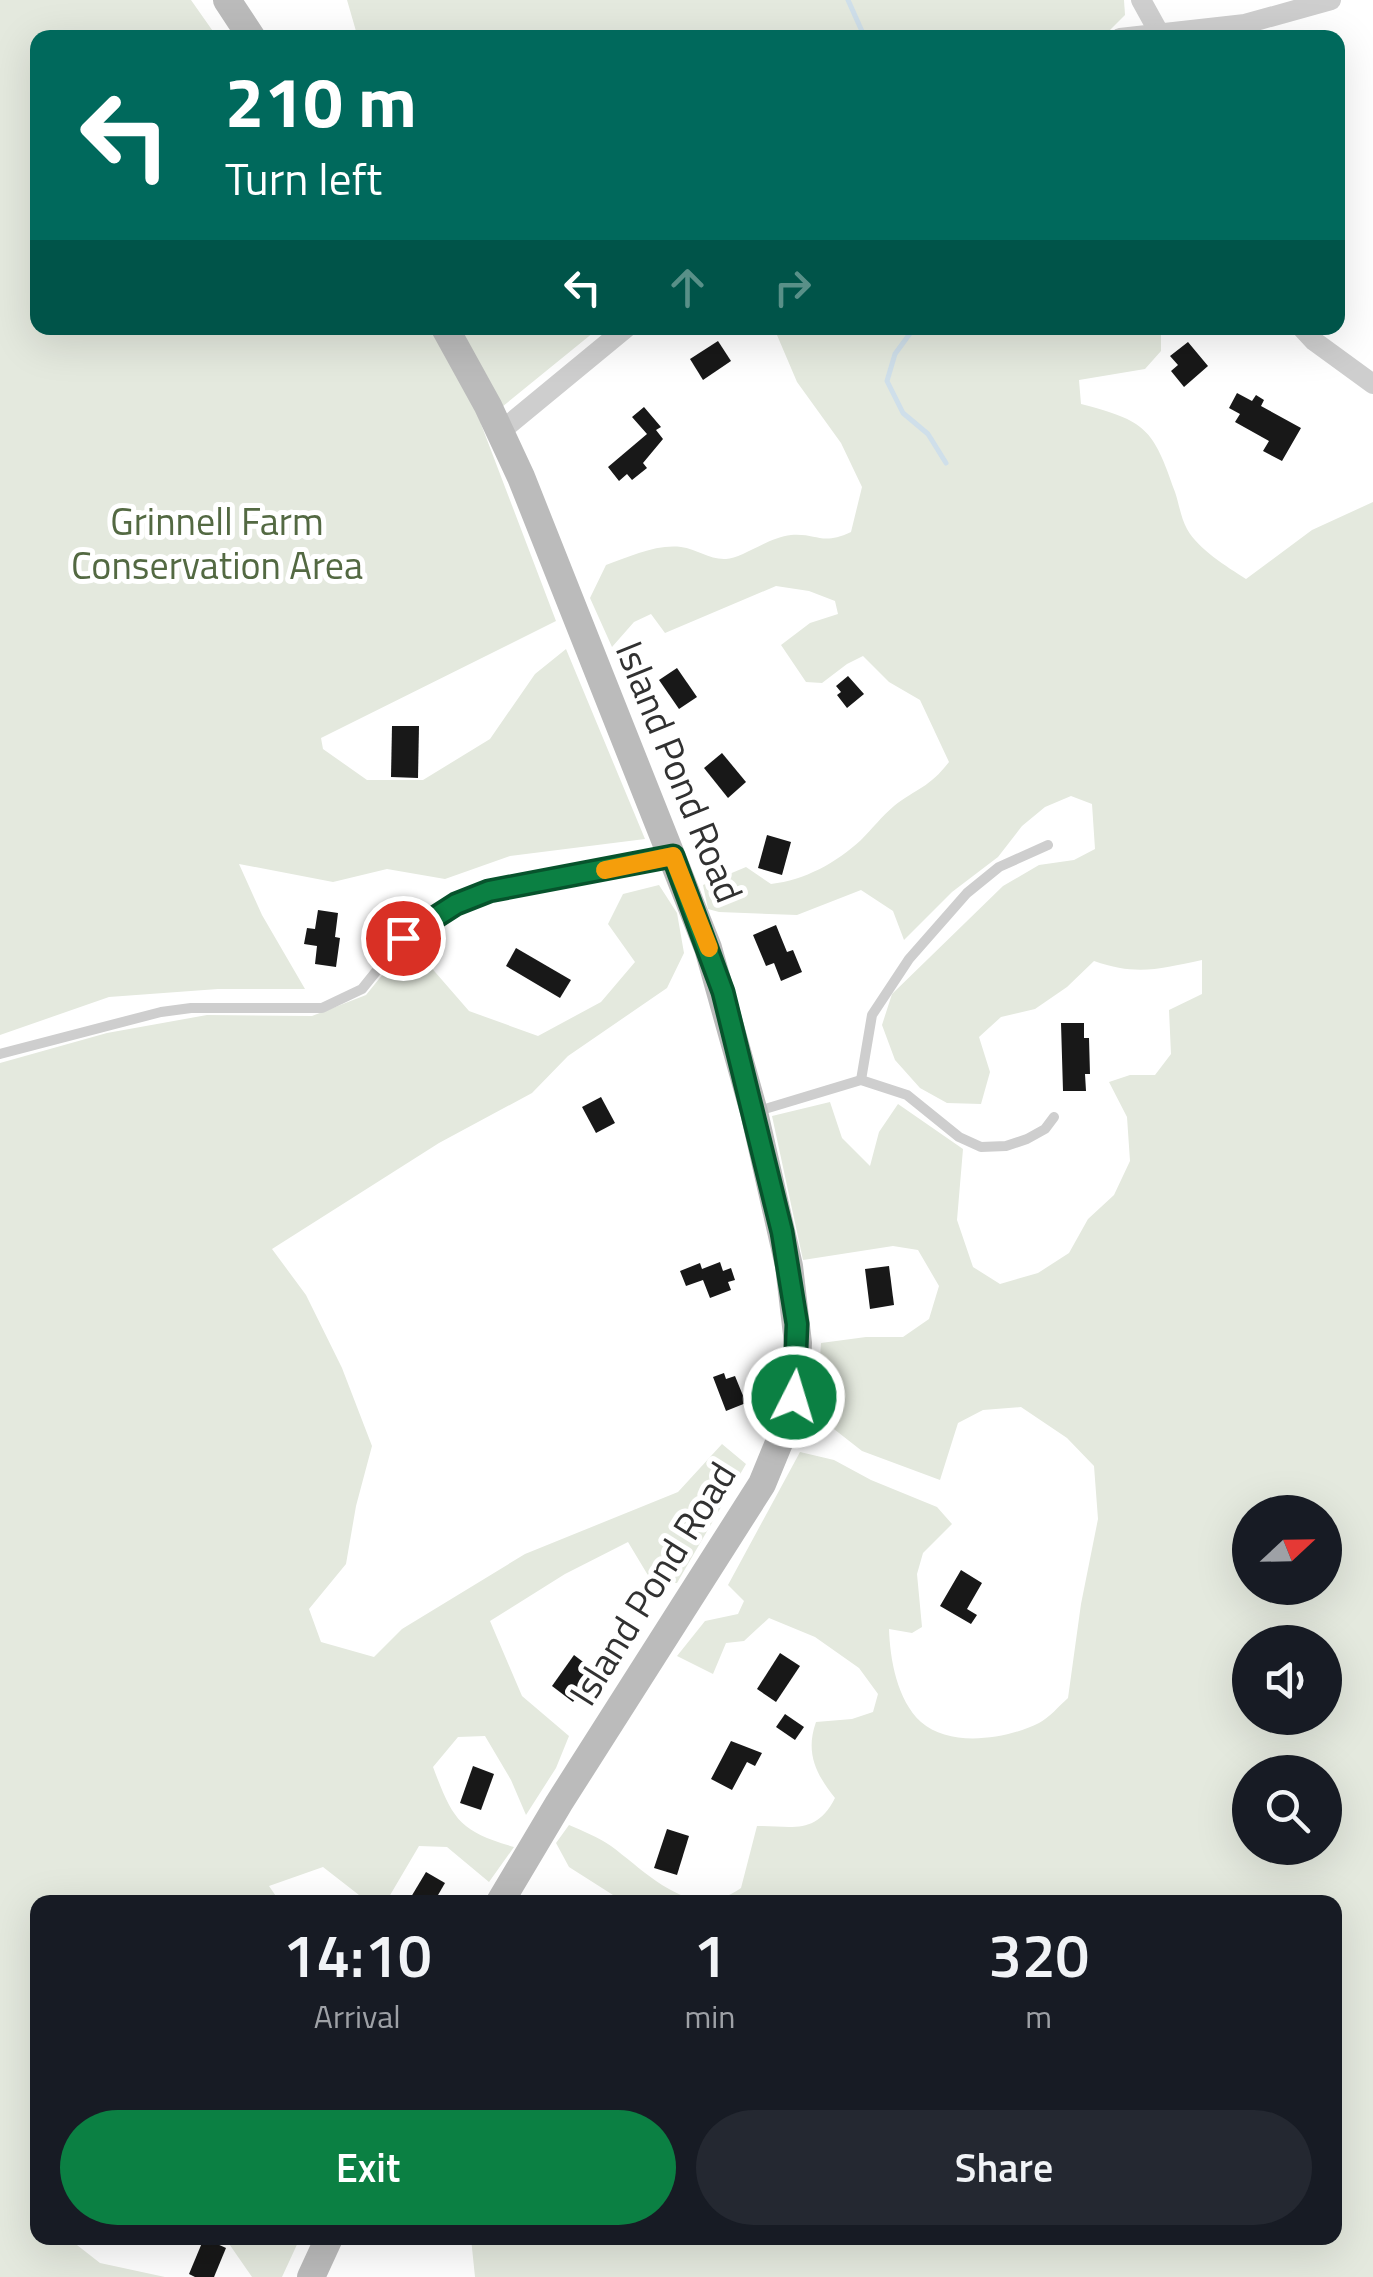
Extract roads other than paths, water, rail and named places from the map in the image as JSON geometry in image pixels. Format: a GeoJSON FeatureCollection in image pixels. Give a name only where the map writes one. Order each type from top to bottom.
{"type":"FeatureCollection","features":[{"type":"Feature","properties":{"kind":"street"},"geometry":{"type":"LineString","coordinates":[[226,0],[247,30]]}},
{"type":"Feature","properties":{"kind":"street"},"geometry":{"type":"LineString","coordinates":[[1141,0],[1158,30]]}},
{"type":"Feature","properties":{"kind":"street"},"geometry":{"type":"LineString","coordinates":[[1196,30],[1259,21],[1331,0]]}},
{"type":"Feature","properties":{"kind":"street","name":"Island Pond Road"},"geometry":{"type":"LineString","coordinates":[[449,335],[501,431],[673,856],[723,992],[789,1266],[797,1324],[796,1380],[786,1428],[748,1509],[504,1895]]}},
{"type":"Feature","properties":{"kind":"street"},"geometry":{"type":"LineString","coordinates":[[501,431],[618,335]]}},
{"type":"Feature","properties":{"kind":"street"},"geometry":{"type":"LineString","coordinates":[[1308,335],[1373,384]]}},
{"type":"Feature","properties":{"kind":"street"},"geometry":{"type":"LineString","coordinates":[[311,2277],[326,2245]]}},
{"type":"Feature","properties":{"kind":"lane"},"geometry":{"type":"LineString","coordinates":[[861,1080],[872,1015],[909,959],[967,893],[999,867],[1048,845]]}},
{"type":"Feature","properties":{"kind":"lane"},"geometry":{"type":"LineString","coordinates":[[0,1054],[160,1012],[191,1008],[322,1008],[362,989],[403,938],[456,904],[520,883],[600,872],[673,856]]}},
{"type":"Feature","properties":{"kind":"lane"},"geometry":{"type":"LineString","coordinates":[[754,1112],[861,1080],[907,1095],[959,1137],[981,1147],[1006,1146],[1026,1139],[1045,1130],[1054,1117]]}},
{"type":"Feature","properties":{"kind":"waterway"},"geometry":{"type":"LineString","coordinates":[[848,0],[861,30]]}},
{"type":"Feature","properties":{"kind":"waterway"},"geometry":{"type":"LineString","coordinates":[[909,335],[895,354],[887,381],[903,413],[928,434],[946,463]]}},
{"type":"Feature","properties":{"kind":"park label","name":"Grinnell Farm Conservation Area"},"geometry":{"type":"Point","coordinates":[217,544]}}]}
